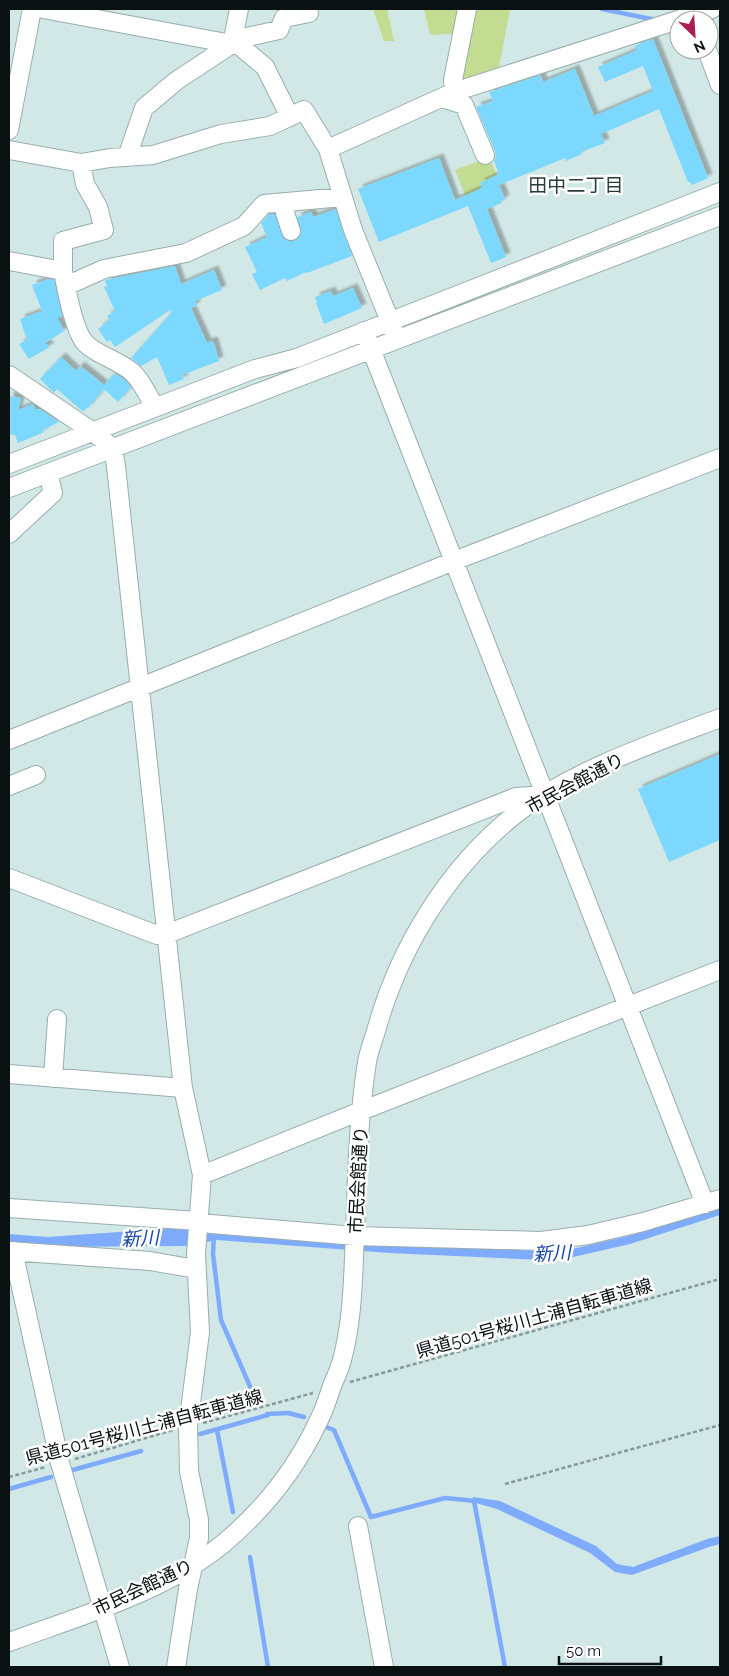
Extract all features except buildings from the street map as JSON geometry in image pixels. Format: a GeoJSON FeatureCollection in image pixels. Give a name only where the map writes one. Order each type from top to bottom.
{"type":"FeatureCollection","features":[{"type":"Feature","properties":{"kind":"street"},"geometry":{"type":"LineString","coordinates":[[9,130],[32,9]]}},
{"type":"Feature","properties":{"kind":"street"},"geometry":{"type":"LineString","coordinates":[[43,9],[86,13],[233,42],[265,67],[290,117]]}},
{"type":"Feature","properties":{"kind":"street"},"geometry":{"type":"LineString","coordinates":[[233,42],[239,9]]}},
{"type":"Feature","properties":{"kind":"street"},"geometry":{"type":"LineString","coordinates":[[448,95],[453,80],[467,9]]}},
{"type":"Feature","properties":{"kind":"street"},"geometry":{"type":"LineString","coordinates":[[127,157],[144,108],[176,81],[233,42],[279,30],[284,18],[309,13]]}},
{"type":"Feature","properties":{"kind":"street"},"geometry":{"type":"LineString","coordinates":[[328,149],[448,95],[669,25]]}},
{"type":"Feature","properties":{"kind":"street"},"geometry":{"type":"LineString","coordinates":[[711,60],[720,86]]}},
{"type":"Feature","properties":{"kind":"street"},"geometry":{"type":"LineString","coordinates":[[448,95],[464,105],[485,155]]}},
{"type":"Feature","properties":{"kind":"street"},"geometry":{"type":"LineString","coordinates":[[9,150],[81,163],[110,158],[153,155],[221,134],[270,126],[304,110],[328,149],[353,230],[397,339]]}},
{"type":"Feature","properties":{"kind":"street"},"geometry":{"type":"LineString","coordinates":[[81,163],[85,184],[98,207],[104,230],[63,241],[64,279],[72,312],[78,331],[85,343],[131,372],[155,407]]}},
{"type":"Feature","properties":{"kind":"street"},"geometry":{"type":"LineString","coordinates":[[9,464],[255,369],[297,358],[720,192]]}},
{"type":"Feature","properties":{"kind":"street"},"geometry":{"type":"LineString","coordinates":[[9,260],[64,279],[186,253],[244,226],[264,204],[343,197]]}},
{"type":"Feature","properties":{"kind":"street"},"geometry":{"type":"LineString","coordinates":[[284,202],[285,213],[291,231]]}},
{"type":"Feature","properties":{"kind":"street"},"geometry":{"type":"LineString","coordinates":[[9,488],[720,216]]}},
{"type":"Feature","properties":{"kind":"street"},"geometry":{"type":"LineString","coordinates":[[9,1208],[198,1225],[211,1224],[355,1236],[541,1241],[588,1235],[643,1222],[712,1201],[628,1006],[364,332]]}},
{"type":"Feature","properties":{"kind":"street"},"geometry":{"type":"LineString","coordinates":[[9,375],[93,432],[113,448],[141,687],[183,1088],[202,1175],[196,1262],[200,1332],[188,1426],[189,1471],[199,1520],[200,1538],[176,1667]]}},
{"type":"Feature","properties":{"kind":"street"},"geometry":{"type":"LineString","coordinates":[[9,740],[454,561],[720,458]]}},
{"type":"Feature","properties":{"kind":"street"},"geometry":{"type":"LineString","coordinates":[[9,534],[53,492],[48,473]]}},
{"type":"Feature","properties":{"kind":"street","name":"市民会館通り"},"geometry":{"type":"LineString","coordinates":[[9,1642],[103,1607],[164,1581],[194,1565],[223,1544],[272,1496],[294,1466],[320,1420],[343,1357],[352,1298],[361,1111],[368,1058],[382,1008],[424,917],[477,850],[517,814],[545,795],[594,768],[720,718]]}},
{"type":"Feature","properties":{"kind":"street"},"geometry":{"type":"LineString","coordinates":[[9,786],[36,775]]}},
{"type":"Feature","properties":{"kind":"street"},"geometry":{"type":"LineString","coordinates":[[9,878],[157,935],[167,934],[516,797],[545,795]]}},
{"type":"Feature","properties":{"kind":"street"},"geometry":{"type":"LineString","coordinates":[[202,1175],[720,970]]}},
{"type":"Feature","properties":{"kind":"street"},"geometry":{"type":"LineString","coordinates":[[53,1078],[57,1019]]}},
{"type":"Feature","properties":{"kind":"street"},"geometry":{"type":"LineString","coordinates":[[9,1074],[183,1088]]}},
{"type":"Feature","properties":{"kind":"street"},"geometry":{"type":"LineString","coordinates":[[120,1667],[60,1463],[11,1251],[196,1262]]}},
{"type":"Feature","properties":{"kind":"street"},"geometry":{"type":"LineString","coordinates":[[358,1526],[384,1667]]}},
{"type":"Feature","properties":{"kind":"path","name":"県道501号桜川土浦自転車道線"},"geometry":{"type":"LineString","coordinates":[[354,1381],[720,1279]]}},
{"type":"Feature","properties":{"kind":"path","name":"県道501号桜川土浦自転車道線"},"geometry":{"type":"LineString","coordinates":[[9,1477],[188,1426],[314,1393]]}},
{"type":"Feature","properties":{"kind":"path"},"geometry":{"type":"LineString","coordinates":[[505,1484],[720,1426]]}},
{"type":"Feature","properties":{"kind":"green space"},"geometry":{"type":"Polygon","coordinates":[[[373,9],[387,9],[394,41],[384,41],[373,9]]]}},
{"type":"Feature","properties":{"kind":"green space"},"geometry":{"type":"Polygon","coordinates":[[[424,9],[458,9],[453,34],[430,35],[424,9]]]}},
{"type":"Feature","properties":{"kind":"green space"},"geometry":{"type":"Polygon","coordinates":[[[475,9],[510,9],[498,73],[460,82],[475,9]]]}},
{"type":"Feature","properties":{"kind":"green space"},"geometry":{"type":"Polygon","coordinates":[[[489,157],[497,175],[491,177],[492,183],[469,193],[477,214],[473,215],[455,170],[489,157]]]}},
{"type":"Feature","properties":{"kind":"water","name":"新川"},"geometry":{"type":"Polygon","coordinates":[[[720,1207],[720,1215],[630,1244],[569,1258],[543,1260],[390,1253],[217,1240],[187,1246],[46,1247],[9,1245],[9,1234],[47,1237],[190,1227],[398,1245],[542,1251],[568,1250],[628,1236],[720,1207]]]}},
{"type":"Feature","properties":{"kind":"water"},"geometry":{"type":"Polygon","coordinates":[[[473,1497],[500,1501],[596,1546],[617,1564],[633,1567],[707,1539],[720,1536],[720,1544],[632,1575],[615,1572],[590,1553],[497,1509],[471,1503],[473,1497]]]}},
{"type":"Feature","properties":{"kind":"waterway"},"geometry":{"type":"LineString","coordinates":[[602,9],[656,20]]}},
{"type":"Feature","properties":{"kind":"waterway"},"geometry":{"type":"LineString","coordinates":[[214,1236],[213,1254],[221,1320],[257,1399]]}},
{"type":"Feature","properties":{"kind":"waterway"},"geometry":{"type":"LineString","coordinates":[[267,1414],[288,1413],[304,1417]]}},
{"type":"Feature","properties":{"kind":"waterway"},"geometry":{"type":"LineString","coordinates":[[200,1434],[268,1415]]}},
{"type":"Feature","properties":{"kind":"waterway"},"geometry":{"type":"LineString","coordinates":[[326,1427],[334,1430],[371,1517],[445,1498],[476,1501]]}},
{"type":"Feature","properties":{"kind":"waterway"},"geometry":{"type":"LineString","coordinates":[[217,1430],[233,1512]]}},
{"type":"Feature","properties":{"kind":"waterway"},"geometry":{"type":"LineString","coordinates":[[69,1471],[141,1451]]}},
{"type":"Feature","properties":{"kind":"waterway"},"geometry":{"type":"LineString","coordinates":[[9,1489],[51,1477]]}},
{"type":"Feature","properties":{"kind":"waterway"},"geometry":{"type":"LineString","coordinates":[[474,1501],[505,1667]]}},
{"type":"Feature","properties":{"kind":"waterway"},"geometry":{"type":"LineString","coordinates":[[250,1557],[268,1667]]}},
{"type":"Feature","properties":{"kind":"district","name":"田中二丁目"},"geometry":{"type":"Point","coordinates":[576,185]}}]}
